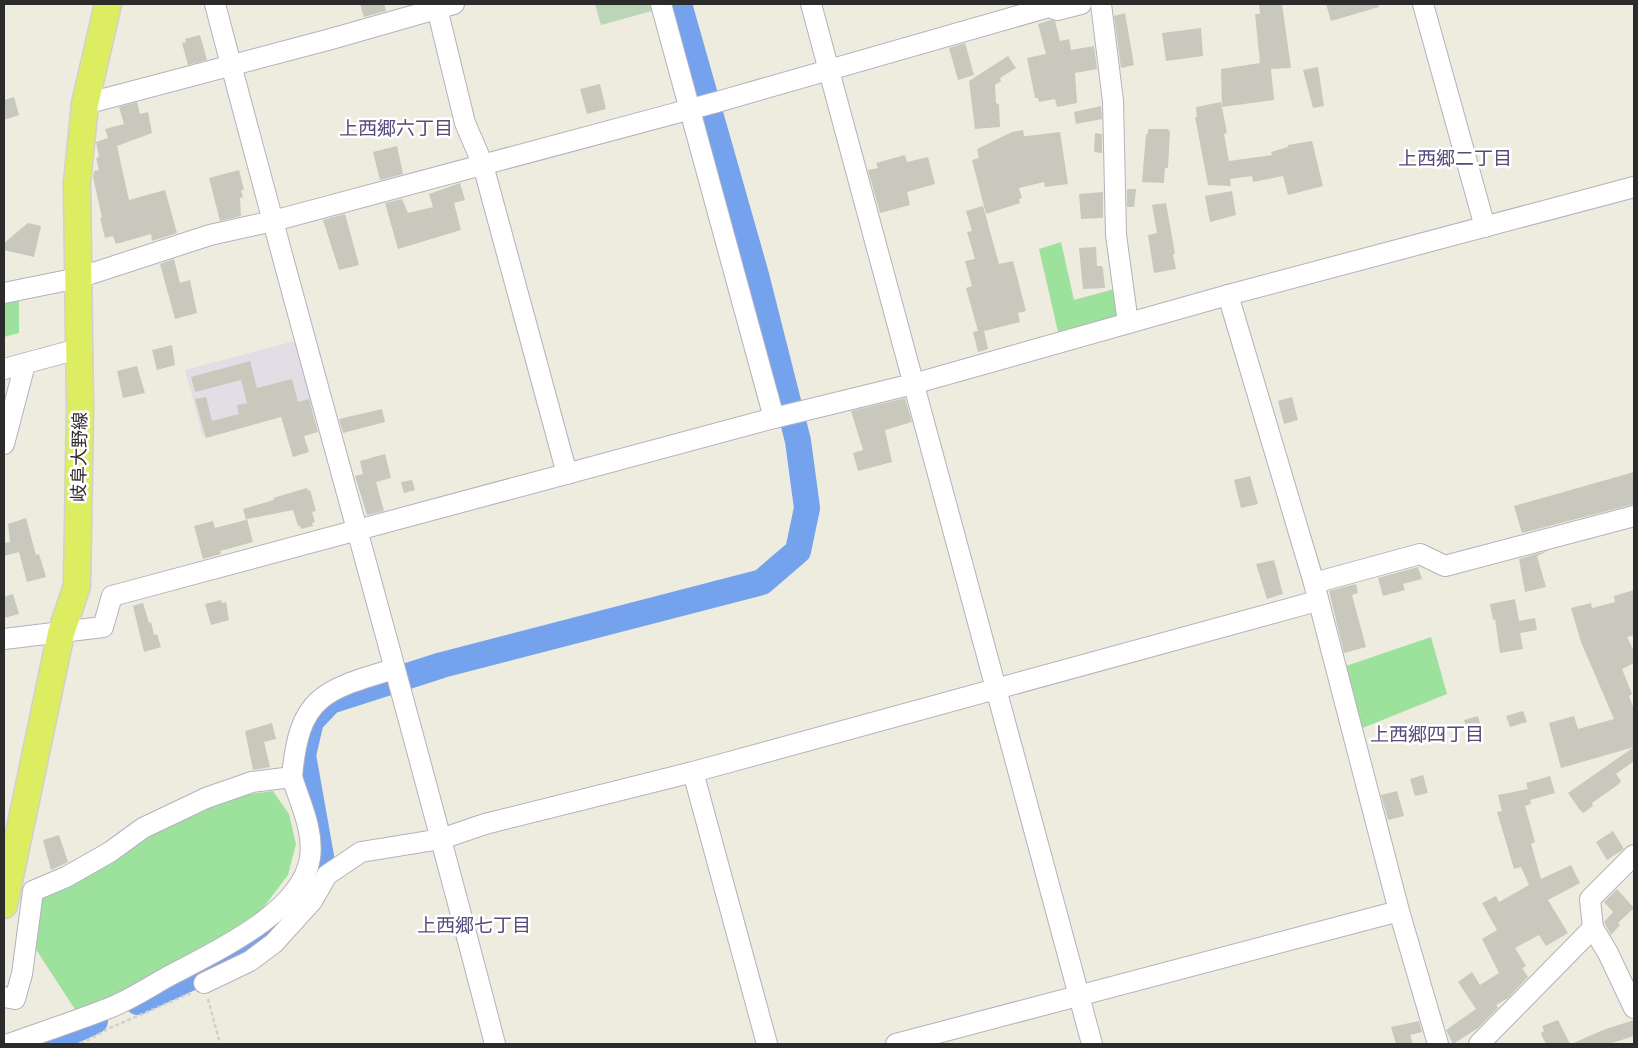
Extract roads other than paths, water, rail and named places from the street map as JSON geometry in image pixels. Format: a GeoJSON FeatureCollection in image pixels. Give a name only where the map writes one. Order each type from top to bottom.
{"type":"FeatureCollection","features":[{"type":"Feature","properties":{"kind":"main road","name":"岐阜大野線"},"geometry":{"type":"LineString","coordinates":[[4,905],[61,633],[77,586],[80,408],[77,183],[85,104],[108,4]]}},
{"type":"Feature","properties":{"kind":"street"},"geometry":{"type":"LineString","coordinates":[[215,4],[272,221],[441,839],[494,1044]]}},
{"type":"Feature","properties":{"kind":"street"},"geometry":{"type":"LineString","coordinates":[[661,4],[785,415]]}},
{"type":"Feature","properties":{"kind":"street"},"geometry":{"type":"LineString","coordinates":[[811,4],[1081,995],[1092,1044]]}},
{"type":"Feature","properties":{"kind":"street"},"geometry":{"type":"LineString","coordinates":[[4,294],[78,278],[210,235],[272,221],[717,102],[1049,7],[1081,4]]}},
{"type":"Feature","properties":{"kind":"street"},"geometry":{"type":"LineString","coordinates":[[1101,4],[1113,101],[1116,235],[1128,324]]}},
{"type":"Feature","properties":{"kind":"street"},"geometry":{"type":"LineString","coordinates":[[1423,4],[1485,227]]}},
{"type":"Feature","properties":{"kind":"street"},"geometry":{"type":"LineString","coordinates":[[85,104],[231,66],[395,12],[446,6],[465,123],[483,165],[567,474]]}},
{"type":"Feature","properties":{"kind":"street"},"geometry":{"type":"LineString","coordinates":[[4,639],[103,626],[112,596],[785,415],[913,384],[1228,295],[1634,187]]}},
{"type":"Feature","properties":{"kind":"street"},"geometry":{"type":"LineString","coordinates":[[1228,295],[1316,592],[1376,814],[1399,910],[1438,1044]]}},
{"type":"Feature","properties":{"kind":"street"},"geometry":{"type":"LineString","coordinates":[[4,370],[78,349]]}},
{"type":"Feature","properties":{"kind":"street"},"geometry":{"type":"LineString","coordinates":[[4,444],[25,364]]}},
{"type":"Feature","properties":{"kind":"street"},"geometry":{"type":"LineString","coordinates":[[204,983],[250,961],[274,943],[312,900],[327,875],[361,852],[441,839],[485,824],[694,772],[998,690],[1316,592],[1420,554],[1444,566],[1634,516]]}},
{"type":"Feature","properties":{"kind":"street"},"geometry":{"type":"LineString","coordinates":[[9,1044],[111,1008],[233,942],[266,920],[291,896],[304,875],[310,858],[305,814],[292,777],[295,748],[304,720],[324,694],[345,683],[394,669]]}},
{"type":"Feature","properties":{"kind":"street"},"geometry":{"type":"LineString","coordinates":[[694,772],[767,1044]]}},
{"type":"Feature","properties":{"kind":"street"},"geometry":{"type":"LineString","coordinates":[[4,998],[15,999],[22,974],[34,891],[110,852],[143,828],[206,798],[252,782],[292,777]]}},
{"type":"Feature","properties":{"kind":"street"},"geometry":{"type":"LineString","coordinates":[[1634,856],[1590,899],[1593,928],[1608,952],[1634,1008]]}},
{"type":"Feature","properties":{"kind":"street"},"geometry":{"type":"LineString","coordinates":[[896,1044],[1399,910]]}},
{"type":"Feature","properties":{"kind":"street"},"geometry":{"type":"LineString","coordinates":[[1480,1044],[1593,928]]}},
{"type":"Feature","properties":{"kind":"waterway"},"geometry":{"type":"LineString","coordinates":[[138,1002],[199,974],[253,943],[296,908],[322,862],[303,755],[311,721],[330,701],[442,665],[762,582],[798,551],[807,508],[798,441],[756,275],[679,4]]}},
{"type":"Feature","properties":{"kind":"waterway"},"geometry":{"type":"LineString","coordinates":[[44,1044],[95,1021]]}},
{"type":"Feature","properties":{"kind":"district","name":"上西郷六丁目"},"geometry":{"type":"Point","coordinates":[396,128]}},
{"type":"Feature","properties":{"kind":"district","name":"上西郷二丁目"},"geometry":{"type":"Point","coordinates":[1455,158]}},
{"type":"Feature","properties":{"kind":"district","name":"上西郷四丁目"},"geometry":{"type":"Point","coordinates":[1427,734]}},
{"type":"Feature","properties":{"kind":"district","name":"上西郷七丁目"},"geometry":{"type":"Point","coordinates":[474,925]}}]}
